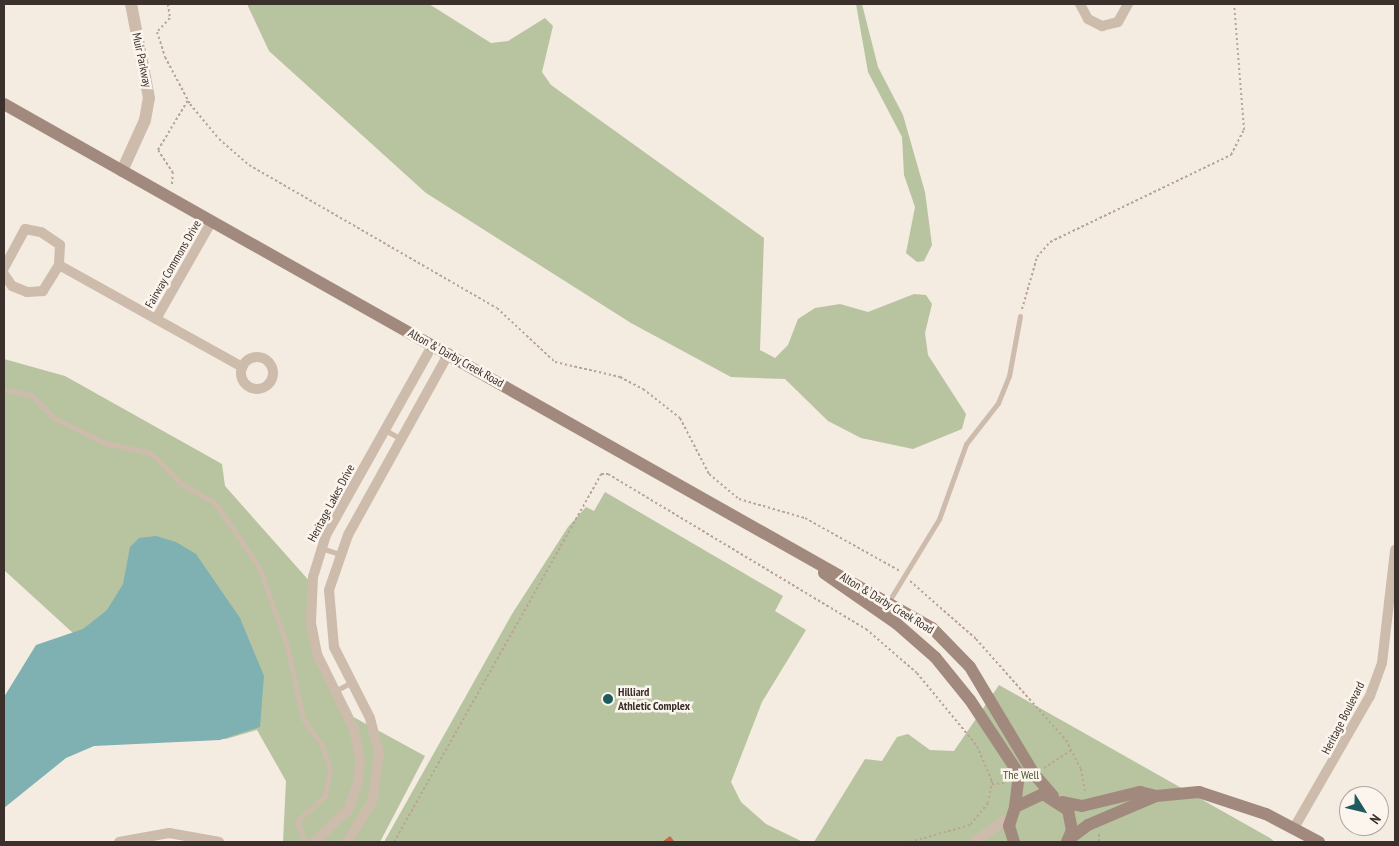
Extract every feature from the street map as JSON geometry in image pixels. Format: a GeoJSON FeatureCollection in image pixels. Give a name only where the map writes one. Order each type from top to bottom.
{"type":"FeatureCollection","features":[{"type":"Feature","properties":{"kind":"main road"},"geometry":{"type":"LineString","coordinates":[[4,104],[122,171]]}},
{"type":"Feature","properties":{"kind":"main road","name":"Alton & Darby Creek Road"},"geometry":{"type":"LineString","coordinates":[[122,171],[767,532],[889,601],[932,628],[970,667],[1034,774],[1057,799],[1072,820],[1068,841]]}},
{"type":"Feature","properties":{"kind":"main road","name":"Alton & Darby Creek Road"},"geometry":{"type":"LineString","coordinates":[[767,532],[896,623],[935,658],[1013,760],[1020,784],[1013,811],[1014,842]]}},
{"type":"Feature","properties":{"kind":"main road"},"geometry":{"type":"LineString","coordinates":[[1013,811],[1032,795],[1082,806],[1140,792],[1156,796]]}},
{"type":"Feature","properties":{"kind":"main road"},"geometry":{"type":"LineString","coordinates":[[1068,841],[1088,825],[1156,796],[1199,792],[1294,828],[1319,842]]}},
{"type":"Feature","properties":{"kind":"street","name":"Muir Parkway"},"geometry":{"type":"LineString","coordinates":[[122,171],[143,127],[149,98],[131,4]]}},
{"type":"Feature","properties":{"kind":"street"},"geometry":{"type":"LineString","coordinates":[[1080,4],[1088,19],[1102,26],[1118,22],[1128,4]]}},
{"type":"Feature","properties":{"kind":"street","name":"Fairway Commons Drive"},"geometry":{"type":"LineString","coordinates":[[156,320],[212,221]]}},
{"type":"Feature","properties":{"kind":"street"},"geometry":{"type":"LineString","coordinates":[[4,268],[25,229],[41,232],[60,245],[59,266],[48,286],[34,294],[12,286],[4,274]]}},
{"type":"Feature","properties":{"kind":"street","name":"Fairway Commons Drive"},"geometry":{"type":"LineString","coordinates":[[59,266],[242,367]]}},
{"type":"Feature","properties":{"kind":"street","name":"Heritage Lakes Drive"},"geometry":{"type":"LineString","coordinates":[[314,842],[348,810],[360,772],[356,735],[332,692],[317,654],[311,622],[312,584],[321,548],[384,430],[433,344]]}},
{"type":"Feature","properties":{"kind":"street"},"geometry":{"type":"LineString","coordinates":[[347,842],[369,811],[380,764],[370,718],[338,660],[329,622],[329,590],[339,554],[449,353]]}},
{"type":"Feature","properties":{"kind":"street","name":"Heritage Boulevard"},"geometry":{"type":"LineString","coordinates":[[1294,828],[1373,688],[1382,663],[1395,550]]}},
{"type":"Feature","properties":{"kind":"street"},"geometry":{"type":"LineString","coordinates":[[974,842],[1013,811]]}},
{"type":"Feature","properties":{"kind":"street"},"geometry":{"type":"LineString","coordinates":[[119,842],[169,833],[219,842]]}},
{"type":"Feature","properties":{"kind":"lane"},"geometry":{"type":"LineString","coordinates":[[889,601],[939,519],[966,444],[998,403],[1009,376],[1020,316]]}},
{"type":"Feature","properties":{"kind":"lane"},"geometry":{"type":"LineString","coordinates":[[4,390],[31,395],[54,418],[105,443],[151,453],[181,484],[215,503],[259,567],[287,646],[303,719],[322,745],[330,769],[325,796],[297,821],[305,842]]}},
{"type":"Feature","properties":{"kind":"lane"},"geometry":{"type":"LineString","coordinates":[[384,430],[402,439]]}},
{"type":"Feature","properties":{"kind":"lane"},"geometry":{"type":"LineString","coordinates":[[321,548],[339,554]]}},
{"type":"Feature","properties":{"kind":"lane"},"geometry":{"type":"LineString","coordinates":[[332,692],[350,683]]}},
{"type":"Feature","properties":{"kind":"path"},"geometry":{"type":"LineString","coordinates":[[168,4],[171,14],[157,32],[158,42],[188,100],[219,139],[249,165],[497,308],[555,362],[620,377],[669,407],[718,486],[757,506],[805,518],[905,574],[976,639],[1072,750],[1086,794]]}},
{"type":"Feature","properties":{"kind":"path"},"geometry":{"type":"LineString","coordinates":[[1020,316],[1037,257],[1050,242],[1231,155],[1244,130],[1234,4]]}},
{"type":"Feature","properties":{"kind":"path"},"geometry":{"type":"LineString","coordinates":[[166,195],[173,173],[158,150],[188,100]]}},
{"type":"Feature","properties":{"kind":"path"},"geometry":{"type":"LineString","coordinates":[[394,842],[601,474],[608,474],[866,628],[917,673],[960,724],[977,746],[992,784],[983,812],[970,825],[910,842]]}},
{"type":"Feature","properties":{"kind":"path"},"geometry":{"type":"LineString","coordinates":[[1039,771],[1072,750]]}},
{"type":"Feature","properties":{"kind":"path"},"geometry":{"type":"LineString","coordinates":[[992,784],[1013,782]]}},
{"type":"Feature","properties":{"kind":"path"},"geometry":{"type":"LineString","coordinates":[[1096,828],[1099,842]]}},
{"type":"Feature","properties":{"kind":"green space"},"geometry":{"type":"Polygon","coordinates":[[[247,4],[429,4],[491,43],[508,41],[545,18],[553,26],[542,72],[551,85],[764,238],[760,350],[775,358],[788,345],[798,319],[815,308],[840,304],[868,312],[914,294],[926,295],[932,304],[925,333],[928,355],[966,414],[962,429],[913,449],[861,438],[828,421],[785,379],[731,377],[631,323],[426,193],[269,51],[247,4]]]}},
{"type":"Feature","properties":{"kind":"green space"},"geometry":{"type":"Polygon","coordinates":[[[856,4],[862,4],[878,67],[903,115],[925,192],[932,245],[924,261],[917,262],[906,253],[915,207],[904,175],[902,137],[868,72],[856,4]]]}},
{"type":"Feature","properties":{"kind":"green space"},"geometry":{"type":"Polygon","coordinates":[[[4,359],[65,376],[222,464],[225,486],[312,584],[313,641],[346,713],[425,756],[380,842],[283,842],[286,781],[257,730],[226,739],[189,739],[4,570],[4,359]]]}},
{"type":"Feature","properties":{"kind":"green space","name":"Hilliard Athletic Complex"},"geometry":{"type":"Polygon","coordinates":[[[605,492],[783,596],[775,611],[806,630],[762,702],[731,782],[741,802],[766,824],[803,842],[384,842],[512,614],[568,527],[586,507],[594,511],[605,492]]]}},
{"type":"Feature","properties":{"kind":"green space","name":"The Well"},"geometry":{"type":"Polygon","coordinates":[[[999,685],[1275,842],[814,842],[865,759],[882,761],[897,737],[908,734],[930,750],[954,751],[999,685]]]}},
{"type":"Feature","properties":{"kind":"water"},"geometry":{"type":"Polygon","coordinates":[[[156,536],[176,542],[196,554],[240,618],[264,676],[260,727],[220,740],[94,746],[66,758],[4,808],[4,697],[36,645],[83,629],[107,610],[123,584],[130,547],[139,538],[156,536]]]}},
{"type":"Feature","properties":{"kind":"building"},"geometry":{"type":"Polygon","coordinates":[[[670,836],[674,841],[662,842],[670,836]]]}},
{"type":"Feature","properties":{"kind":"place","name":"Hilliard Athletic Complex"},"geometry":{"type":"Point","coordinates":[608,699]}}]}
